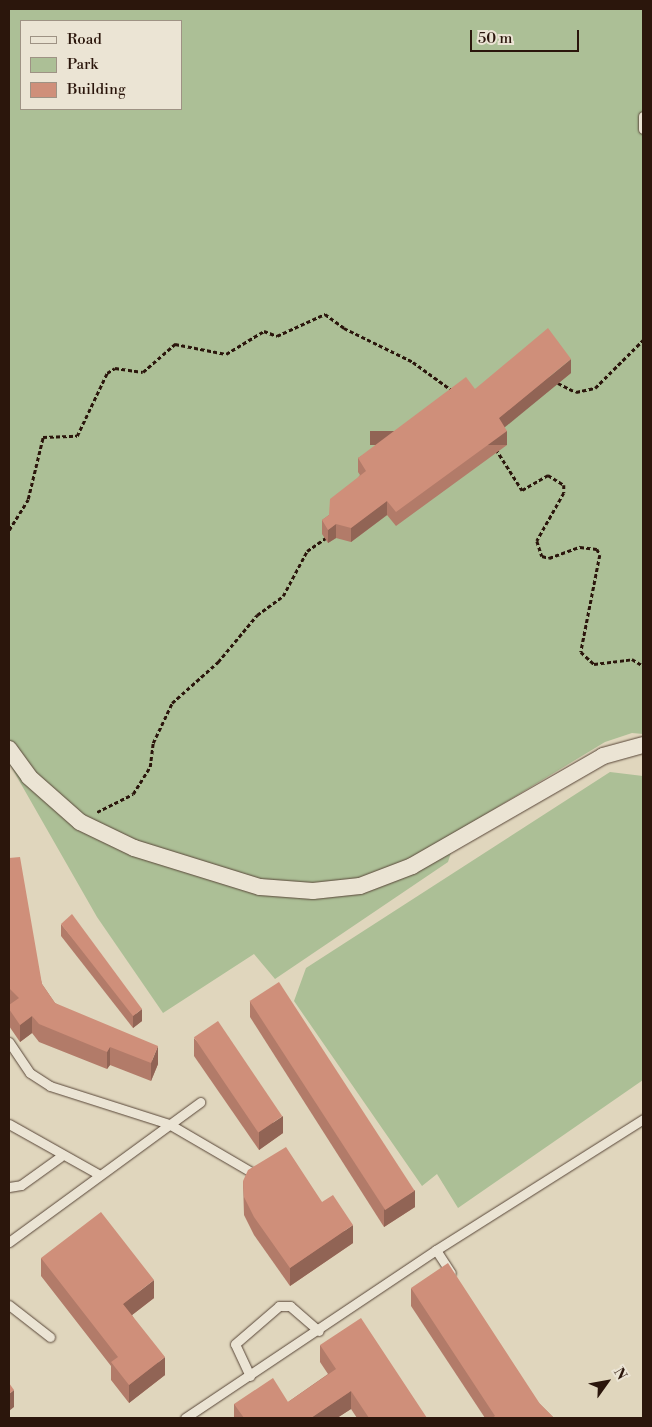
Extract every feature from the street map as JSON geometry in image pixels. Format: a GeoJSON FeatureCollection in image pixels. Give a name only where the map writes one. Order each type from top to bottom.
{"type":"FeatureCollection","features":[{"type":"Feature","properties":{"kind":"street"},"geometry":{"type":"LineString","coordinates":[[9,749],[29,777],[80,822],[134,848],[260,887],[312,891],[360,886],[460,842],[603,756],[643,745]]}},
{"type":"Feature","properties":{"kind":"lane"},"geometry":{"type":"LineString","coordinates":[[643,116],[643,129]]}},
{"type":"Feature","properties":{"kind":"lane"},"geometry":{"type":"LineString","coordinates":[[9,1042],[30,1073],[50,1086],[170,1124],[258,1176]]}},
{"type":"Feature","properties":{"kind":"lane"},"geometry":{"type":"LineString","coordinates":[[9,1242],[200,1102]]}},
{"type":"Feature","properties":{"kind":"lane"},"geometry":{"type":"LineString","coordinates":[[185,1418],[319,1331],[436,1250],[643,1118]]}},
{"type":"Feature","properties":{"kind":"lane"},"geometry":{"type":"LineString","coordinates":[[9,1124],[60,1156],[100,1175]]}},
{"type":"Feature","properties":{"kind":"lane"},"geometry":{"type":"LineString","coordinates":[[9,1187],[21,1185],[60,1156]]}},
{"type":"Feature","properties":{"kind":"lane"},"geometry":{"type":"LineString","coordinates":[[436,1250],[457,1282]]}},
{"type":"Feature","properties":{"kind":"lane"},"geometry":{"type":"LineString","coordinates":[[9,1305],[50,1337]]}},
{"type":"Feature","properties":{"kind":"lane"},"geometry":{"type":"LineString","coordinates":[[250,1376],[236,1344],[279,1306],[290,1306],[319,1331]]}},
{"type":"Feature","properties":{"kind":"path"},"geometry":{"type":"LineString","coordinates":[[9,530],[28,499],[43,437],[77,436],[106,373],[115,368],[143,372],[175,344],[226,354],[264,331],[277,336],[325,314],[344,328],[413,362],[456,394]]}},
{"type":"Feature","properties":{"kind":"path"},"geometry":{"type":"LineString","coordinates":[[558,383],[576,392],[595,388],[643,340]]}},
{"type":"Feature","properties":{"kind":"path"},"geometry":{"type":"LineString","coordinates":[[490,440],[522,490],[548,475],[564,485],[564,493],[537,540],[542,556],[549,558],[580,547],[597,549],[600,555],[581,652],[594,664],[624,659],[643,666]]}},
{"type":"Feature","properties":{"kind":"path"},"geometry":{"type":"LineString","coordinates":[[80,822],[133,794],[150,767],[153,742],[172,703],[218,662],[257,615],[283,596],[307,551],[335,531]]}},
{"type":"Feature","properties":{"kind":"green space"},"geometry":{"type":"Polygon","coordinates":[[[9,9],[643,9],[643,734],[632,733],[605,742],[458,831],[448,862],[275,979],[254,954],[163,1013],[97,917],[9,763],[9,9]]]}},
{"type":"Feature","properties":{"kind":"green space"},"geometry":{"type":"Polygon","coordinates":[[[610,772],[643,776],[643,1080],[458,1208],[437,1174],[422,1186],[294,1001],[306,968],[610,772]]]}},
{"type":"Feature","properties":{"kind":"building"},"geometry":{"type":"Polygon","coordinates":[[[548,328],[571,359],[499,418],[507,431],[396,512],[387,501],[351,528],[336,524],[328,530],[322,520],[329,515],[330,499],[366,471],[358,458],[466,377],[475,389],[548,328]]]}},
{"type":"Feature","properties":{"kind":"building"},"geometry":{"type":"Polygon","coordinates":[[[20,857],[42,984],[55,1003],[158,1046],[151,1063],[110,1047],[107,1052],[39,1024],[32,1016],[20,1025],[9,1009],[9,1005],[19,998],[9,988],[9,858],[20,857]]]}},
{"type":"Feature","properties":{"kind":"building"},"geometry":{"type":"Polygon","coordinates":[[[72,914],[142,1009],[133,1016],[61,924],[72,914]]]}},
{"type":"Feature","properties":{"kind":"building"},"geometry":{"type":"Polygon","coordinates":[[[279,982],[415,1191],[385,1210],[250,1001],[279,982]]]}},
{"type":"Feature","properties":{"kind":"building"},"geometry":{"type":"Polygon","coordinates":[[[218,1021],[282,1116],[258,1133],[194,1037],[218,1021]]]}},
{"type":"Feature","properties":{"kind":"building"},"geometry":{"type":"Polygon","coordinates":[[[286,1147],[322,1202],[333,1195],[353,1225],[290,1268],[254,1217],[244,1197],[243,1181],[248,1170],[286,1147]]]}},
{"type":"Feature","properties":{"kind":"building"},"geometry":{"type":"Polygon","coordinates":[[[101,1212],[154,1280],[123,1304],[165,1357],[129,1385],[111,1362],[118,1357],[41,1258],[101,1212]]]}},
{"type":"Feature","properties":{"kind":"building"},"geometry":{"type":"Polygon","coordinates":[[[448,1263],[540,1404],[554,1418],[492,1418],[495,1416],[411,1288],[448,1263]]]}},
{"type":"Feature","properties":{"kind":"building"},"geometry":{"type":"Polygon","coordinates":[[[361,1318],[427,1418],[369,1418],[351,1391],[311,1418],[244,1418],[234,1404],[273,1378],[288,1402],[336,1369],[320,1345],[361,1318]]]}},
{"type":"Feature","properties":{"kind":"building"},"geometry":{"type":"Polygon","coordinates":[[[9,1383],[14,1390],[9,1394],[9,1383]]]}}]}
